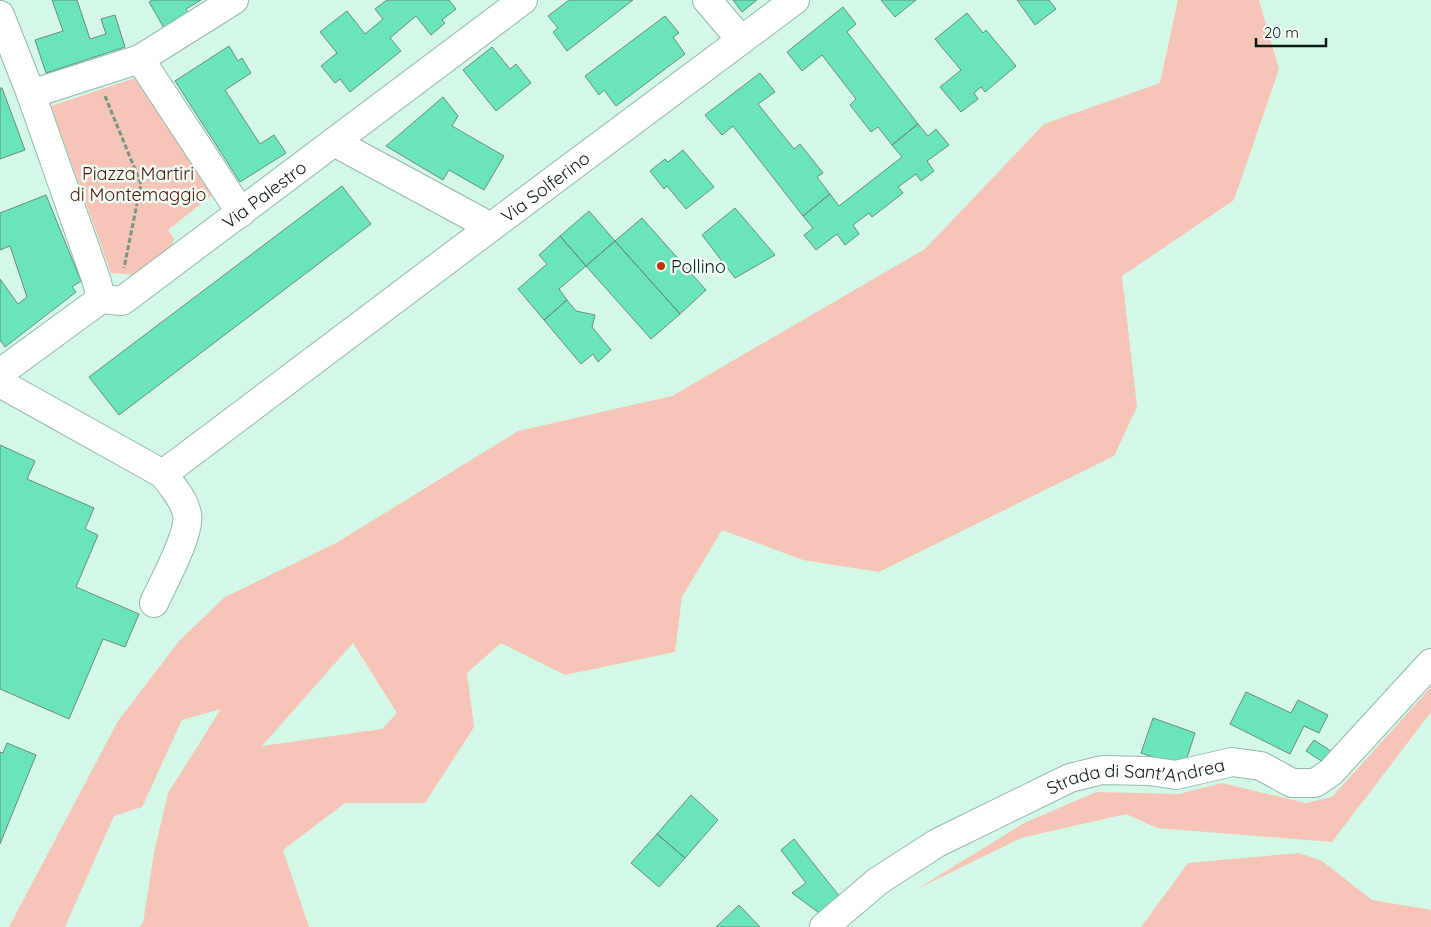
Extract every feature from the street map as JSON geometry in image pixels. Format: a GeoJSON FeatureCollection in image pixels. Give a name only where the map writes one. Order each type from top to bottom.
{"type":"FeatureCollection","features":[{"type":"Feature","properties":{"kind":"street"},"geometry":{"type":"LineString","coordinates":[[31,94],[140,59],[234,0]]}},
{"type":"Feature","properties":{"kind":"street"},"geometry":{"type":"LineString","coordinates":[[707,0],[741,40]]}},
{"type":"Feature","properties":{"kind":"street","name":"Via Solferino"},"geometry":{"type":"LineString","coordinates":[[334,142],[491,227],[795,0]]}},
{"type":"Feature","properties":{"kind":"street","name":"Via Palestro"},"geometry":{"type":"LineString","coordinates":[[101,299],[122,301],[334,142],[506,5]]}},
{"type":"Feature","properties":{"kind":"street"},"geometry":{"type":"LineString","coordinates":[[0,15],[31,94],[97,282],[101,299],[0,373]]}},
{"type":"Feature","properties":{"kind":"street"},"geometry":{"type":"LineString","coordinates":[[140,59],[241,213]]}},
{"type":"Feature","properties":{"kind":"street"},"geometry":{"type":"LineString","coordinates":[[163,474],[491,227]]}},
{"type":"Feature","properties":{"kind":"street"},"geometry":{"type":"LineString","coordinates":[[0,383],[163,474],[183,503],[188,521],[182,542],[154,603]]}},
{"type":"Feature","properties":{"kind":"street","name":"Strada di Sant'Andrea"},"geometry":{"type":"LineString","coordinates":[[824,927],[878,881],[938,843],[1070,778],[1102,770],[1149,771],[1176,775],[1232,762],[1261,766],[1292,782],[1315,783],[1330,772],[1431,663]]}},
{"type":"Feature","properties":{"kind":"path"},"geometry":{"type":"LineString","coordinates":[[96,74],[141,184],[123,274]]}},
{"type":"Feature","properties":{"kind":"green space"},"geometry":{"type":"Polygon","coordinates":[[[1178,0],[1259,0],[1279,69],[1234,200],[1122,276],[1137,407],[1114,456],[879,572],[803,560],[722,530],[682,597],[675,652],[565,675],[501,643],[467,673],[474,727],[425,803],[345,803],[283,850],[309,927],[139,927],[143,923],[154,853],[168,793],[221,709],[182,720],[142,807],[114,816],[65,927],[9,927],[118,721],[180,640],[225,597],[336,543],[518,431],[672,396],[925,249],[1044,124],[1160,83],[1178,0]],[[353,643],[262,746],[382,729],[397,713],[353,643]]]}},
{"type":"Feature","properties":{"kind":"green space","name":"Piazza Martiri di Montemaggio"},"geometry":{"type":"Polygon","coordinates":[[[135,78],[212,195],[168,230],[174,239],[171,249],[136,275],[111,273],[51,106],[135,78]]]}},
{"type":"Feature","properties":{"kind":"green space"},"geometry":{"type":"Polygon","coordinates":[[[1431,687],[1431,712],[1332,842],[1157,828],[1126,814],[1021,838],[917,889],[1024,823],[1096,792],[1179,794],[1222,783],[1306,803],[1332,797],[1431,687]]]}},
{"type":"Feature","properties":{"kind":"green space"},"geometry":{"type":"Polygon","coordinates":[[[1299,853],[1322,861],[1372,900],[1431,910],[1431,927],[1141,927],[1188,863],[1299,853]]]}},
{"type":"Feature","properties":{"kind":"building"},"geometry":{"type":"Polygon","coordinates":[[[52,0],[77,0],[90,39],[106,34],[101,19],[115,15],[125,47],[46,73],[35,40],[63,31],[52,0]]]}},
{"type":"Feature","properties":{"kind":"building"},"geometry":{"type":"Polygon","coordinates":[[[152,0],[201,0],[186,9],[188,13],[164,28],[149,2],[152,0]]]}},
{"type":"Feature","properties":{"kind":"building"},"geometry":{"type":"Polygon","coordinates":[[[387,0],[449,0],[456,9],[442,20],[445,23],[431,35],[416,16],[390,38],[401,51],[350,92],[340,79],[335,83],[321,66],[337,53],[320,32],[347,11],[365,34],[383,19],[375,9],[387,0]]]}},
{"type":"Feature","properties":{"kind":"building"},"geometry":{"type":"Polygon","coordinates":[[[569,0],[633,0],[567,51],[553,32],[558,28],[548,16],[569,0]]]}},
{"type":"Feature","properties":{"kind":"building"},"geometry":{"type":"Polygon","coordinates":[[[733,0],[757,0],[742,12],[733,0]]]}},
{"type":"Feature","properties":{"kind":"building"},"geometry":{"type":"Polygon","coordinates":[[[881,0],[916,0],[895,17],[881,0]]]}},
{"type":"Feature","properties":{"kind":"building"},"geometry":{"type":"Polygon","coordinates":[[[1017,0],[1049,0],[1056,9],[1035,25],[1017,0]]]}},
{"type":"Feature","properties":{"kind":"building"},"geometry":{"type":"Polygon","coordinates":[[[843,7],[856,24],[847,32],[918,124],[892,145],[878,127],[871,132],[850,105],[856,99],[822,55],[802,71],[787,52],[843,7]]]}},
{"type":"Feature","properties":{"kind":"building"},"geometry":{"type":"Polygon","coordinates":[[[967,13],[983,33],[986,30],[1016,66],[985,92],[981,87],[974,93],[978,99],[961,112],[940,87],[961,70],[935,39],[967,13]]]}},
{"type":"Feature","properties":{"kind":"building"},"geometry":{"type":"Polygon","coordinates":[[[665,16],[679,33],[673,37],[685,54],[616,106],[604,90],[599,95],[585,76],[665,16]]]}},
{"type":"Feature","properties":{"kind":"building"},"geometry":{"type":"Polygon","coordinates":[[[229,46],[238,61],[242,58],[251,73],[225,90],[260,144],[274,135],[286,153],[240,182],[175,81],[229,46]]]}},
{"type":"Feature","properties":{"kind":"building"},"geometry":{"type":"Polygon","coordinates":[[[492,47],[510,69],[516,64],[531,83],[496,111],[463,70],[492,47]]]}},
{"type":"Feature","properties":{"kind":"building"},"geometry":{"type":"Polygon","coordinates":[[[760,73],[775,92],[758,104],[794,149],[800,144],[823,173],[817,177],[830,194],[803,216],[733,126],[722,135],[705,115],[760,73]]]}},
{"type":"Feature","properties":{"kind":"building"},"geometry":{"type":"Polygon","coordinates":[[[0,88],[2,88],[25,150],[0,159],[0,88]]]}},
{"type":"Feature","properties":{"kind":"building"},"geometry":{"type":"Polygon","coordinates":[[[443,97],[458,116],[452,126],[504,156],[484,190],[449,170],[443,180],[386,146],[443,97]]]}},
{"type":"Feature","properties":{"kind":"building"},"geometry":{"type":"Polygon","coordinates":[[[918,124],[928,136],[936,129],[949,145],[927,161],[934,171],[921,181],[916,174],[898,187],[903,193],[872,217],[869,213],[853,225],[859,234],[845,245],[837,234],[816,250],[804,235],[813,228],[803,216],[830,194],[839,206],[902,157],[892,145],[918,124]]]}},
{"type":"Feature","properties":{"kind":"building"},"geometry":{"type":"Polygon","coordinates":[[[683,150],[714,187],[686,209],[667,186],[664,189],[650,171],[665,159],[668,162],[683,150]]]}},
{"type":"Feature","properties":{"kind":"building"},"geometry":{"type":"Polygon","coordinates":[[[342,186],[371,224],[119,415],[89,377],[342,186]]]}},
{"type":"Feature","properties":{"kind":"building"},"geometry":{"type":"Polygon","coordinates":[[[46,195],[81,281],[72,287],[76,292],[5,347],[0,340],[0,279],[18,304],[27,297],[10,246],[0,250],[0,213],[46,195]]]}},
{"type":"Feature","properties":{"kind":"building"},"geometry":{"type":"Polygon","coordinates":[[[735,208],[775,255],[735,278],[702,235],[735,208]]]}},
{"type":"Feature","properties":{"kind":"building"},"geometry":{"type":"Polygon","coordinates":[[[589,211],[615,241],[586,266],[560,236],[589,211]]]}},
{"type":"Feature","properties":{"kind":"building","name":"Pollino"},"geometry":{"type":"Polygon","coordinates":[[[642,218],[706,290],[680,314],[615,241],[642,218]]]}},
{"type":"Feature","properties":{"kind":"building"},"geometry":{"type":"Polygon","coordinates":[[[560,236],[586,266],[559,289],[567,300],[544,320],[518,289],[547,264],[539,255],[560,236]]]}},
{"type":"Feature","properties":{"kind":"building"},"geometry":{"type":"Polygon","coordinates":[[[615,241],[680,314],[651,339],[586,266],[615,241]]]}},
{"type":"Feature","properties":{"kind":"building"},"geometry":{"type":"Polygon","coordinates":[[[567,300],[576,311],[595,315],[592,327],[611,350],[598,362],[593,354],[581,364],[544,320],[567,300]]]}},
{"type":"Feature","properties":{"kind":"building"},"geometry":{"type":"Polygon","coordinates":[[[0,445],[35,461],[27,479],[94,508],[85,529],[98,535],[76,587],[139,614],[125,647],[103,639],[69,719],[0,689],[0,445]]]}},
{"type":"Feature","properties":{"kind":"building"},"geometry":{"type":"Polygon","coordinates":[[[1246,692],[1291,713],[1298,700],[1328,715],[1319,733],[1304,726],[1290,754],[1230,724],[1246,692]]]}},
{"type":"Feature","properties":{"kind":"building"},"geometry":{"type":"Polygon","coordinates":[[[1153,718],[1195,733],[1184,767],[1141,753],[1153,718]]]}},
{"type":"Feature","properties":{"kind":"building"},"geometry":{"type":"Polygon","coordinates":[[[1314,740],[1334,753],[1326,764],[1306,751],[1314,740]]]}},
{"type":"Feature","properties":{"kind":"building"},"geometry":{"type":"Polygon","coordinates":[[[7,743],[36,755],[0,844],[0,752],[3,753],[7,743]]]}},
{"type":"Feature","properties":{"kind":"building"},"geometry":{"type":"Polygon","coordinates":[[[691,795],[718,820],[685,858],[657,834],[691,795]]]}},
{"type":"Feature","properties":{"kind":"building"},"geometry":{"type":"Polygon","coordinates":[[[657,834],[685,858],[659,887],[631,863],[657,834]]]}},
{"type":"Feature","properties":{"kind":"building"},"geometry":{"type":"Polygon","coordinates":[[[794,839],[840,897],[822,915],[792,893],[806,883],[781,850],[794,839]]]}},
{"type":"Feature","properties":{"kind":"building"},"geometry":{"type":"Polygon","coordinates":[[[739,905],[760,927],[716,927],[739,905]]]}},
{"type":"Feature","properties":{"kind":"place","name":"Pollino"},"geometry":{"type":"Point","coordinates":[661,266]}}]}
